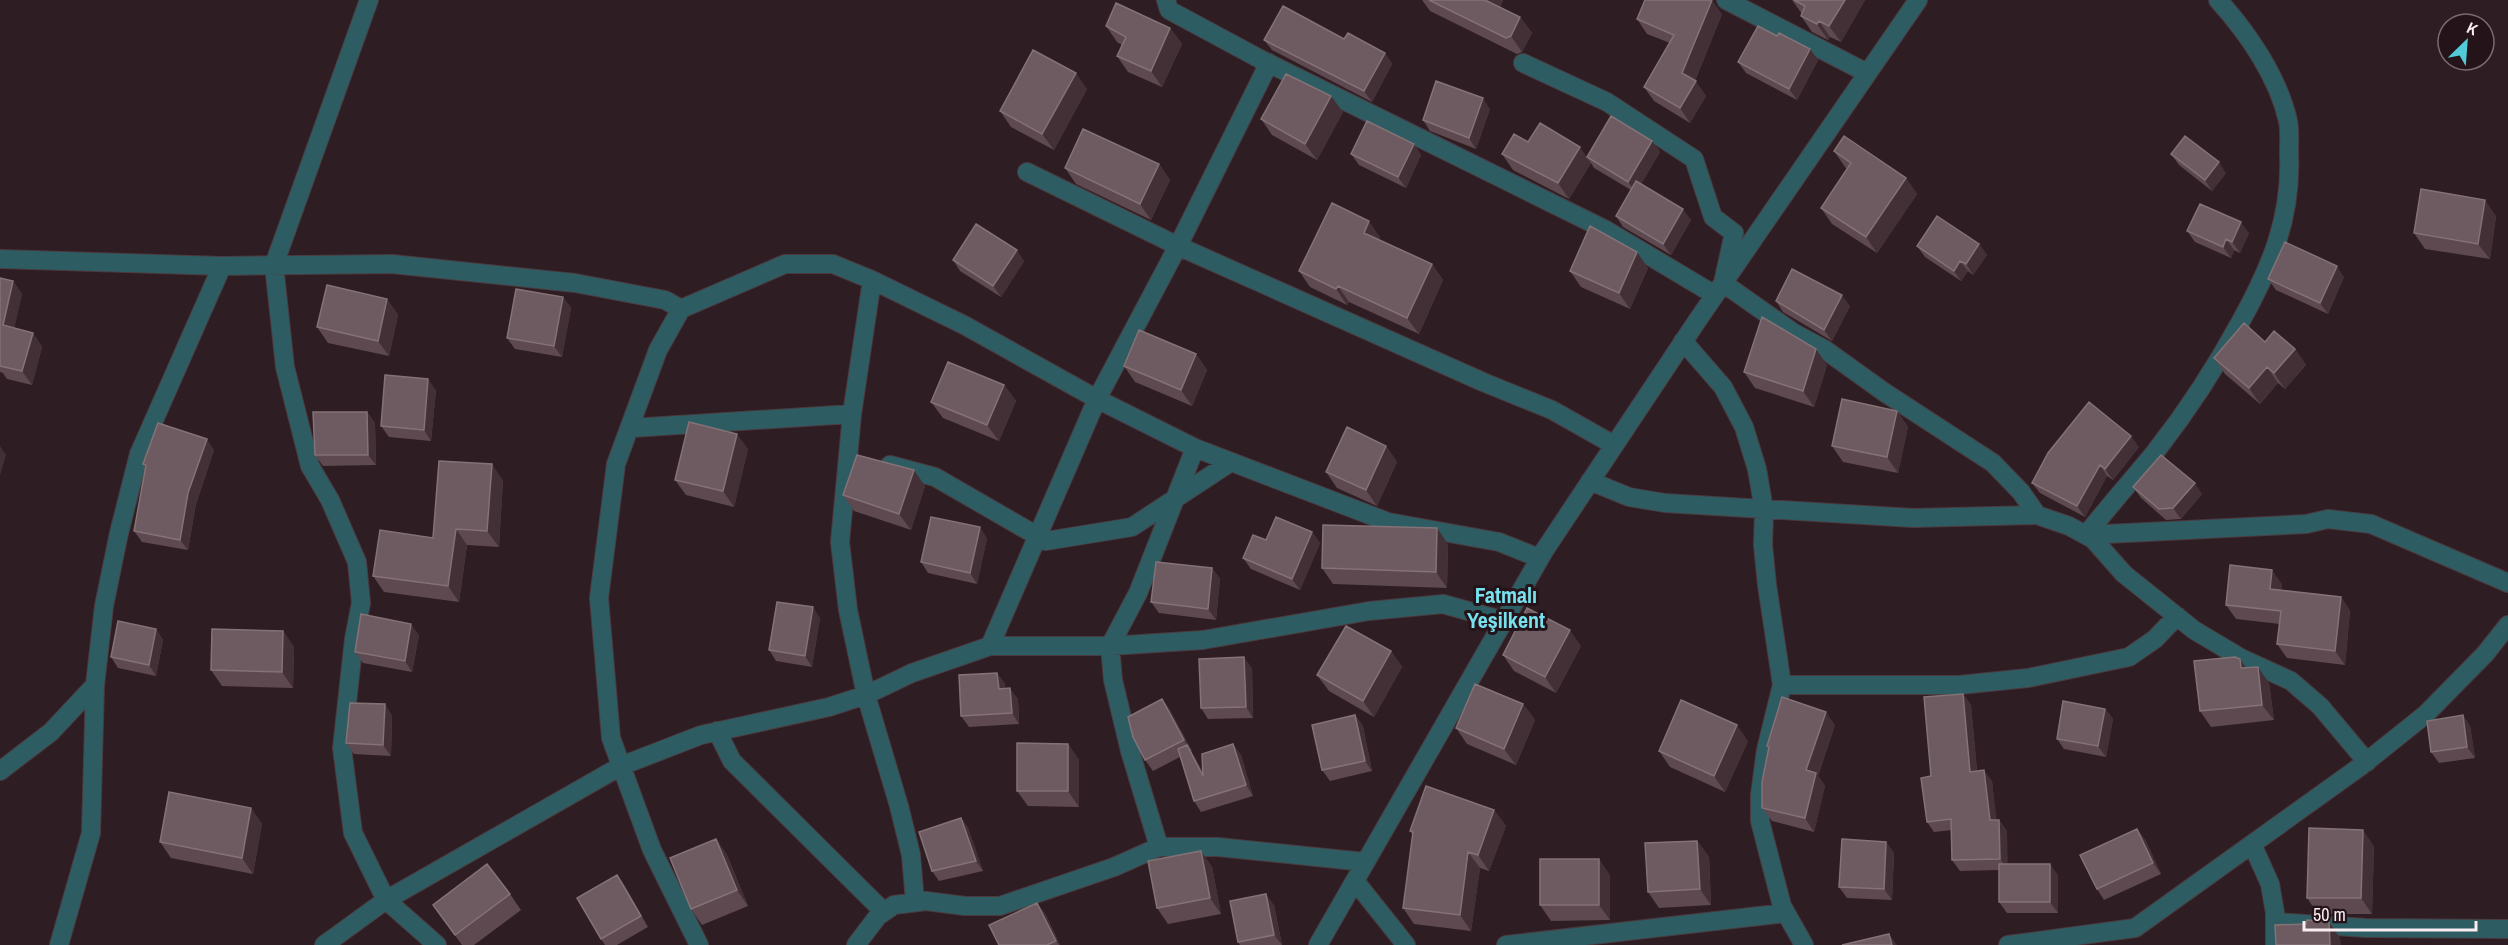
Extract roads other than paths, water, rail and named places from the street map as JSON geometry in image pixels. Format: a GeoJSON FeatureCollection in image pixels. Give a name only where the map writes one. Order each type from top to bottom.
{"type":"FeatureCollection","features":[{"type":"Feature","properties":{"kind":"street"},"geometry":{"type":"LineString","coordinates":[[369,0],[274,265],[285,367],[310,466],[330,500],[357,562],[361,603],[354,639],[342,748],[353,833],[386,900],[437,945]]}},
{"type":"Feature","properties":{"kind":"street"},"geometry":{"type":"LineString","coordinates":[[1166,0],[1169,10],[1269,63],[1606,230],[1719,289],[1824,349],[1884,392],[1993,463],[2021,492],[2037,515]]}},
{"type":"Feature","properties":{"kind":"street"},"geometry":{"type":"LineString","coordinates":[[1726,0],[1867,73]]}},
{"type":"Feature","properties":{"kind":"street"},"geometry":{"type":"LineString","coordinates":[[1318,945],[1539,558],[1683,341],[1918,0]]}},
{"type":"Feature","properties":{"kind":"street"},"geometry":{"type":"LineString","coordinates":[[2086,535],[2157,450],[2223,354],[2273,257],[2285,212],[2290,170],[2288,122],[2274,84],[2252,41],[2218,0]]}},
{"type":"Feature","properties":{"kind":"street"},"geometry":{"type":"LineString","coordinates":[[990,646],[1097,399],[1178,246],[1269,63]]}},
{"type":"Feature","properties":{"kind":"street"},"geometry":{"type":"LineString","coordinates":[[1523,63],[1607,102],[1694,159],[1713,217],[1734,233],[1719,289]]}},
{"type":"Feature","properties":{"kind":"street"},"geometry":{"type":"LineString","coordinates":[[1027,172],[1178,246],[1552,411],[1614,445]]}},
{"type":"Feature","properties":{"kind":"street"},"geometry":{"type":"LineString","coordinates":[[0,258],[222,266],[392,264],[575,283],[665,300],[681,309]]}},
{"type":"Feature","properties":{"kind":"street"},"geometry":{"type":"LineString","coordinates":[[699,945],[652,850],[611,738],[599,598],[616,464],[658,350],[681,309],[785,264],[833,264],[872,280],[964,325],[1097,399],[1196,448],[1388,522],[1499,543],[1539,558]]}},
{"type":"Feature","properties":{"kind":"street"},"geometry":{"type":"LineString","coordinates":[[59,945],[91,833],[94,685],[104,606],[118,533],[139,454],[222,266]]}},
{"type":"Feature","properties":{"kind":"street"},"geometry":{"type":"LineString","coordinates":[[872,280],[852,414],[840,542],[848,610],[866,695],[902,816],[911,855],[915,902]]}},
{"type":"Feature","properties":{"kind":"street"},"geometry":{"type":"LineString","coordinates":[[1683,341],[1723,387],[1744,427],[1756,469],[1764,510],[1763,545],[1782,685],[1766,750],[1760,795],[1760,820],[1785,913],[1804,945]]}},
{"type":"Feature","properties":{"kind":"street"},"geometry":{"type":"LineString","coordinates":[[631,428],[852,414]]}},
{"type":"Feature","properties":{"kind":"street"},"geometry":{"type":"LineString","coordinates":[[1159,847],[1130,751],[1113,680],[1110,646],[1138,592],[1196,448]]}},
{"type":"Feature","properties":{"kind":"street"},"geometry":{"type":"LineString","coordinates":[[848,475],[869,460],[935,477],[1046,541],[1132,527],[1230,462]]}},
{"type":"Feature","properties":{"kind":"street"},"geometry":{"type":"LineString","coordinates":[[1590,481],[1629,496],[1665,503],[1913,518],[2037,515],[2093,538],[2124,574],[2194,630],[2241,658],[2291,681],[2320,706],[2367,762]]}},
{"type":"Feature","properties":{"kind":"street"},"geometry":{"type":"LineString","coordinates":[[2086,535],[2306,524],[2328,519],[2371,524],[2508,583]]}},
{"type":"Feature","properties":{"kind":"street"},"geometry":{"type":"LineString","coordinates":[[324,945],[386,900],[621,766],[701,735],[829,707],[866,695],[912,673],[990,646],[1110,646],[1203,640],[1369,611],[1443,604],[1504,621]]}},
{"type":"Feature","properties":{"kind":"street"},"geometry":{"type":"LineString","coordinates":[[1782,685],[1959,685],[2028,678],[2129,657],[2155,639],[2177,616]]}},
{"type":"Feature","properties":{"kind":"street"},"geometry":{"type":"LineString","coordinates":[[2008,945],[2135,928],[2367,762],[2426,714],[2506,632]]}},
{"type":"Feature","properties":{"kind":"street"},"geometry":{"type":"LineString","coordinates":[[0,771],[51,732],[94,685]]}},
{"type":"Feature","properties":{"kind":"street"},"geometry":{"type":"LineString","coordinates":[[717,731],[732,761],[884,912]]}},
{"type":"Feature","properties":{"kind":"street"},"geometry":{"type":"LineString","coordinates":[[2252,844],[2270,884],[2276,945]]}},
{"type":"Feature","properties":{"kind":"street"},"geometry":{"type":"LineString","coordinates":[[856,945],[884,912],[894,905],[926,901],[965,906],[1000,906],[1114,867],[1159,847],[1218,847],[1365,862]]}},
{"type":"Feature","properties":{"kind":"street"},"geometry":{"type":"LineString","coordinates":[[1354,881],[1406,945]]}},
{"type":"Feature","properties":{"kind":"street"},"geometry":{"type":"LineString","coordinates":[[1506,945],[1785,913]]}},
{"type":"Feature","properties":{"kind":"street"},"geometry":{"type":"LineString","coordinates":[[2275,922],[2366,928],[2508,929]]}},
{"type":"Feature","properties":{"kind":"district","name":"Fatmalı Yeşilkent"},"geometry":{"type":"Point","coordinates":[1506,608]}}]}
